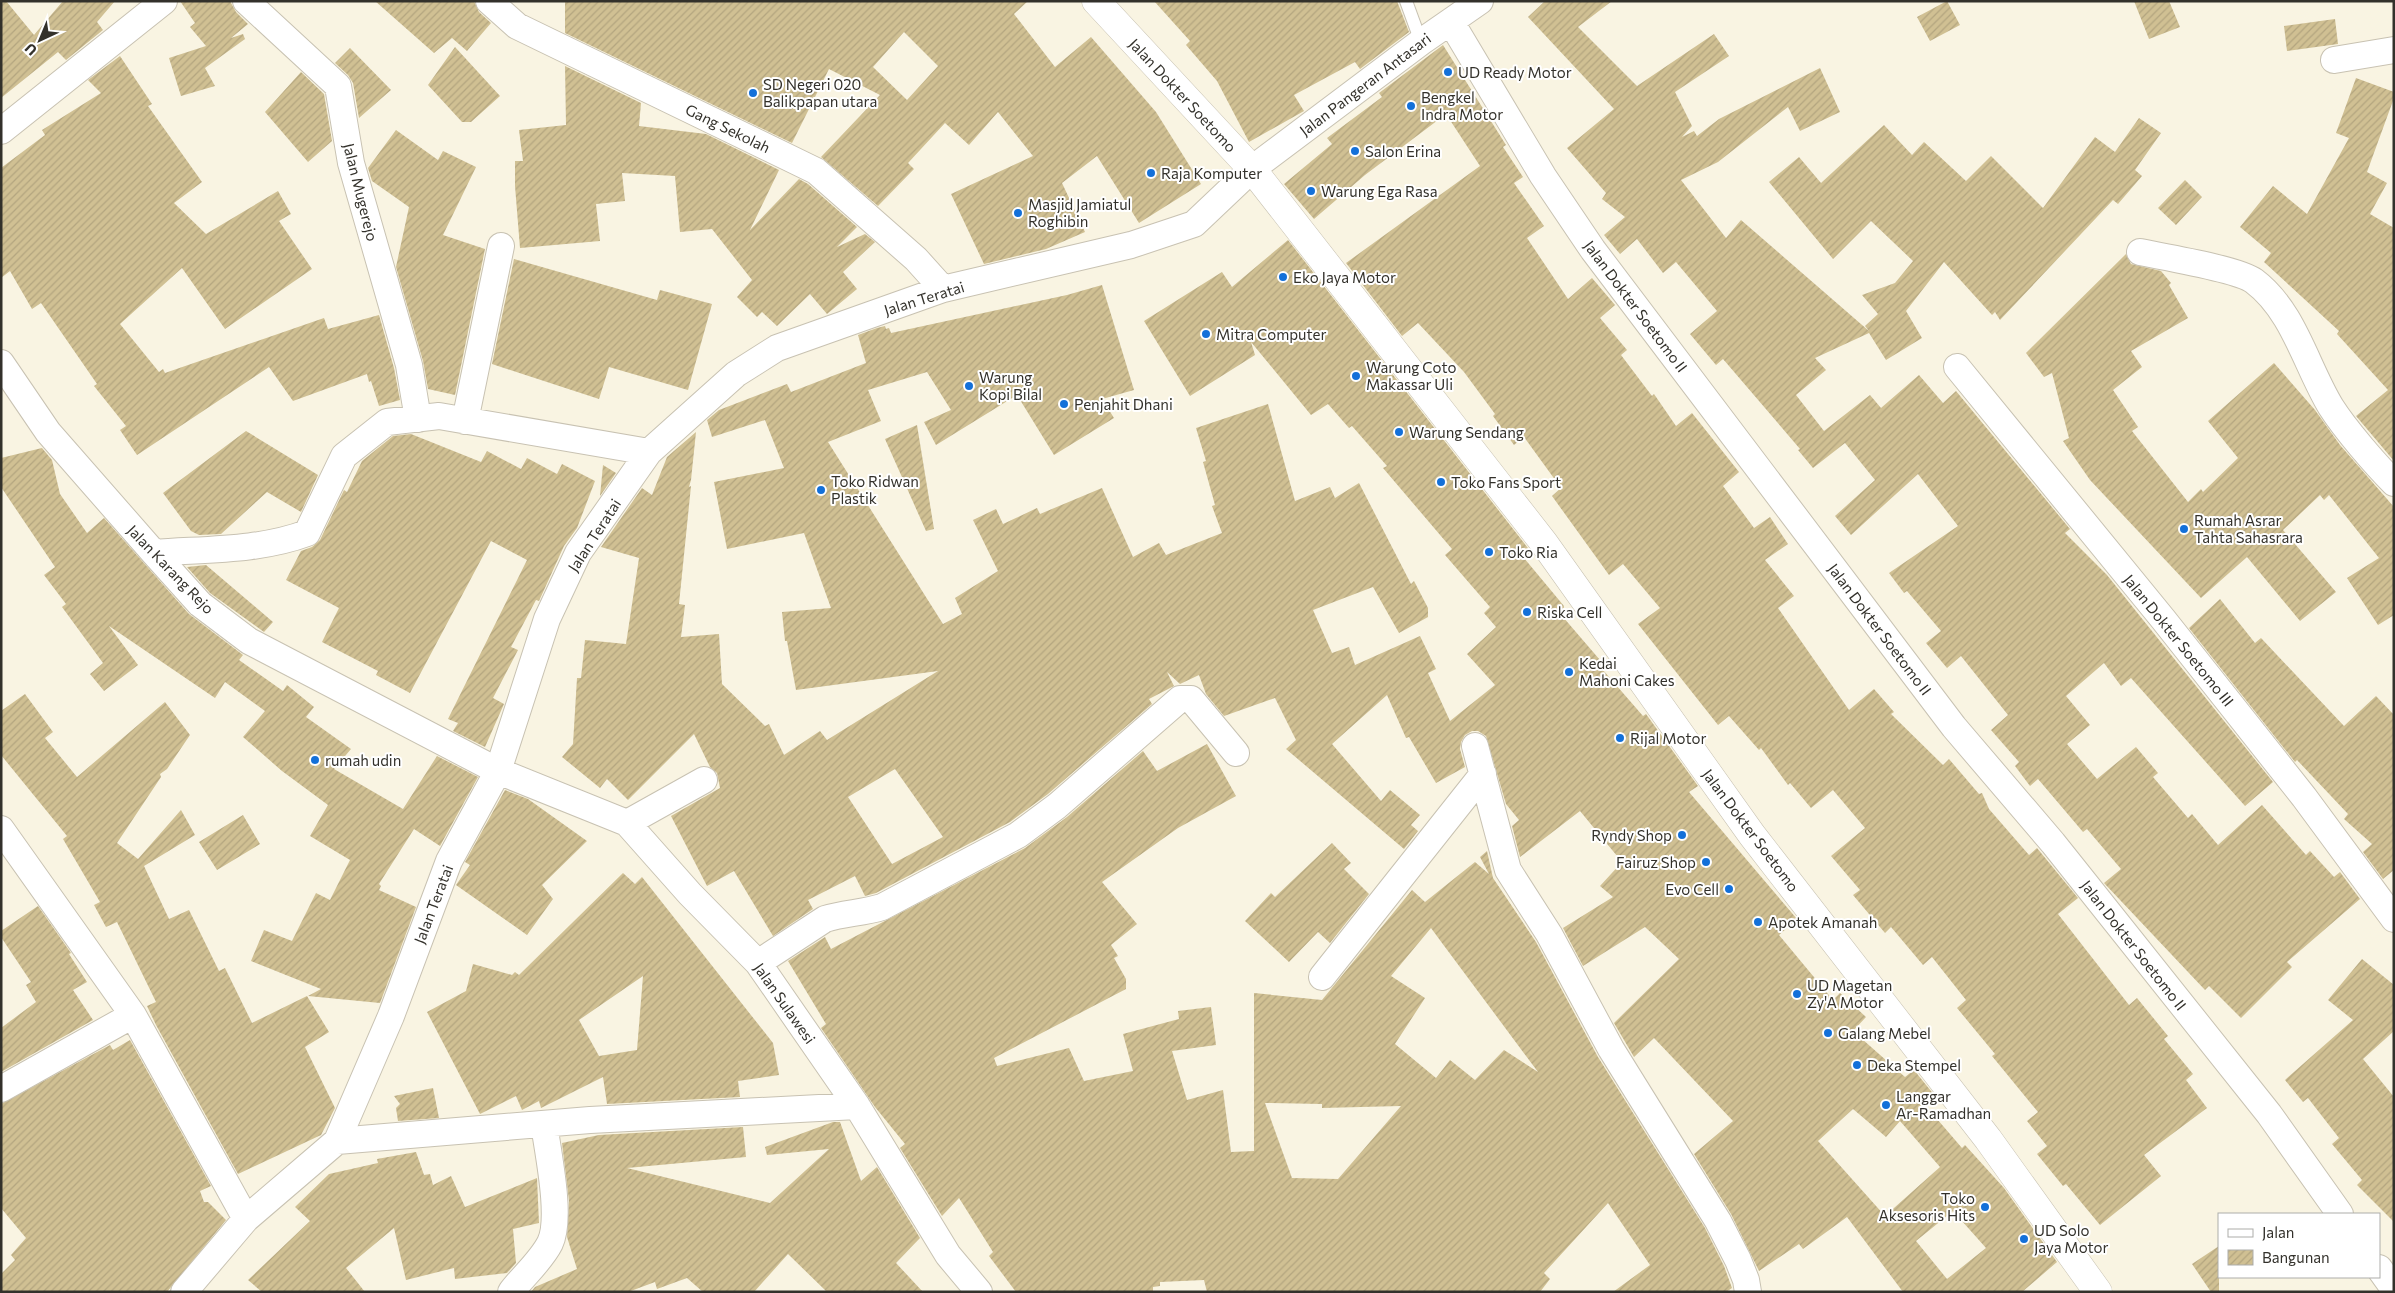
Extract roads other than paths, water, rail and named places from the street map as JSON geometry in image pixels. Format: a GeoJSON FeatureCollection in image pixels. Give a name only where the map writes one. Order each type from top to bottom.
{"type":"FeatureCollection","features":[{"type":"Feature","properties":{"kind":"street"},"geometry":{"type":"LineString","coordinates":[[1,131],[164,1]]}},
{"type":"Feature","properties":{"kind":"street","name":"Jalan Mugerejo"},"geometry":{"type":"LineString","coordinates":[[246,1],[338,86],[351,163],[409,365],[418,418]]}},
{"type":"Feature","properties":{"kind":"street","name":"Gang Sekolah"},"geometry":{"type":"LineString","coordinates":[[489,1],[517,26],[816,171],[916,259],[943,290]]}},
{"type":"Feature","properties":{"kind":"street","name":"Jalan Dokter Soetomo"},"geometry":{"type":"LineString","coordinates":[[1096,1],[1252,169],[1544,543],[1752,835],[1988,1139],[2098,1292]]}},
{"type":"Feature","properties":{"kind":"street","name":"Jalan Pangeran Antasari"},"geometry":{"type":"LineString","coordinates":[[1252,169],[1421,42],[1480,1]]}},
{"type":"Feature","properties":{"kind":"street","name":"Jalan Dokter Soetomo II"},"geometry":{"type":"LineString","coordinates":[[1451,22],[1543,176],[1593,250],[1954,726],[2053,843],[2262,1106],[2339,1213]]}},
{"type":"Feature","properties":{"kind":"street"},"geometry":{"type":"LineString","coordinates":[[2334,60],[2394,50]]}},
{"type":"Feature","properties":{"kind":"street","name":"Jalan Teratai"},"geometry":{"type":"LineString","coordinates":[[184,1292],[246,1219],[338,1141],[391,1016],[449,861],[498,770],[547,618],[578,553],[649,452],[736,374],[778,348],[943,290],[1131,245],[1194,224],[1252,169]]}},
{"type":"Feature","properties":{"kind":"street"},"geometry":{"type":"LineString","coordinates":[[465,421],[501,246]]}},
{"type":"Feature","properties":{"kind":"street"},"geometry":{"type":"LineString","coordinates":[[2140,252],[2227,271],[2254,280],[2277,305],[2331,407],[2394,483]]}},
{"type":"Feature","properties":{"kind":"street","name":"Jalan Karang Rejo"},"geometry":{"type":"LineString","coordinates":[[1,363],[48,432],[200,604],[249,641],[498,770]]}},
{"type":"Feature","properties":{"kind":"street","name":"Jalan Dokter Soetomo III"},"geometry":{"type":"LineString","coordinates":[[1957,367],[2163,618],[2304,797],[2394,919]]}},
{"type":"Feature","properties":{"kind":"street"},"geometry":{"type":"LineString","coordinates":[[154,553],[263,544],[284,541],[306,532],[344,456],[387,422],[439,416],[649,452]]}},
{"type":"Feature","properties":{"kind":"street"},"geometry":{"type":"LineString","coordinates":[[758,963],[825,919],[838,915],[863,913],[882,907],[1018,835],[1057,806],[1180,699],[1191,699],[1236,753]]}},
{"type":"Feature","properties":{"kind":"street"},"geometry":{"type":"LineString","coordinates":[[1476,746],[1508,870],[1549,934],[1612,1049],[1718,1221],[1738,1260],[1746,1280],[1748,1292]]}},
{"type":"Feature","properties":{"kind":"street","name":"Jalan Sulawesi"},"geometry":{"type":"LineString","coordinates":[[498,770],[627,823],[690,894],[758,963],[857,1106],[948,1256],[979,1292]]}},
{"type":"Feature","properties":{"kind":"street"},"geometry":{"type":"LineString","coordinates":[[1322,977],[1483,774]]}},
{"type":"Feature","properties":{"kind":"street"},"geometry":{"type":"LineString","coordinates":[[627,823],[704,780]]}},
{"type":"Feature","properties":{"kind":"street"},"geometry":{"type":"LineString","coordinates":[[1,829],[133,1015],[246,1219]]}},
{"type":"Feature","properties":{"kind":"street"},"geometry":{"type":"LineString","coordinates":[[1,1089],[133,1015]]}},
{"type":"Feature","properties":{"kind":"street"},"geometry":{"type":"LineString","coordinates":[[338,1141],[544,1124],[857,1106]]}},
{"type":"Feature","properties":{"kind":"street"},"geometry":{"type":"LineString","coordinates":[[511,1292],[545,1249],[554,1233],[554,1208],[544,1124]]}},
{"type":"Feature","properties":{"kind":"street"},"geometry":{"type":"LineString","coordinates":[[2380,1269],[2394,1289]]}},
{"type":"Feature","properties":{"kind":"lane"},"geometry":{"type":"LineString","coordinates":[[1406,1],[1421,42]]}},
{"type":"Feature","properties":{"kind":"place","name":"UD Ready Motor"},"geometry":{"type":"Point","coordinates":[1448,72]}},
{"type":"Feature","properties":{"kind":"place","name":"SD Negeri 020 Balikpapan utara"},"geometry":{"type":"Point","coordinates":[753,93]}},
{"type":"Feature","properties":{"kind":"place","name":"Bengkel Indra Motor"},"geometry":{"type":"Point","coordinates":[1411,106]}},
{"type":"Feature","properties":{"kind":"place","name":"Salon Erina"},"geometry":{"type":"Point","coordinates":[1355,151]}},
{"type":"Feature","properties":{"kind":"place","name":"Raja Komputer"},"geometry":{"type":"Point","coordinates":[1151,173]}},
{"type":"Feature","properties":{"kind":"place","name":"Warung Ega Rasa"},"geometry":{"type":"Point","coordinates":[1311,191]}},
{"type":"Feature","properties":{"kind":"place","name":"Masjid Jamiatul Roghibin"},"geometry":{"type":"Point","coordinates":[1018,213]}},
{"type":"Feature","properties":{"kind":"place","name":"Eko Jaya Motor"},"geometry":{"type":"Point","coordinates":[1283,277]}},
{"type":"Feature","properties":{"kind":"place","name":"Mitra Computer"},"geometry":{"type":"Point","coordinates":[1206,334]}},
{"type":"Feature","properties":{"kind":"place","name":"Warung Coto Makassar Uli"},"geometry":{"type":"Point","coordinates":[1356,376]}},
{"type":"Feature","properties":{"kind":"place","name":"Warung Kopi Bilal"},"geometry":{"type":"Point","coordinates":[969,386]}},
{"type":"Feature","properties":{"kind":"place","name":"Penjahit Dhani"},"geometry":{"type":"Point","coordinates":[1064,404]}},
{"type":"Feature","properties":{"kind":"place","name":"Warung Sendang"},"geometry":{"type":"Point","coordinates":[1399,432]}},
{"type":"Feature","properties":{"kind":"place","name":"Toko Fans Sport"},"geometry":{"type":"Point","coordinates":[1441,482]}},
{"type":"Feature","properties":{"kind":"place","name":"Toko Ridwan Plastik"},"geometry":{"type":"Point","coordinates":[821,490]}},
{"type":"Feature","properties":{"kind":"place","name":"Rumah Asrar Tahta Sahasrara"},"geometry":{"type":"Point","coordinates":[2184,529]}},
{"type":"Feature","properties":{"kind":"place","name":"Toko Ria"},"geometry":{"type":"Point","coordinates":[1489,552]}},
{"type":"Feature","properties":{"kind":"place","name":"Riska Cell"},"geometry":{"type":"Point","coordinates":[1527,612]}},
{"type":"Feature","properties":{"kind":"place","name":"Kedai Mahoni Cakes"},"geometry":{"type":"Point","coordinates":[1569,672]}},
{"type":"Feature","properties":{"kind":"place","name":"Rijal Motor"},"geometry":{"type":"Point","coordinates":[1620,738]}},
{"type":"Feature","properties":{"kind":"place","name":"rumah udin"},"geometry":{"type":"Point","coordinates":[315,760]}},
{"type":"Feature","properties":{"kind":"place","name":"Ryndy Shop"},"geometry":{"type":"Point","coordinates":[1682,835]}},
{"type":"Feature","properties":{"kind":"place","name":"Fairuz Shop"},"geometry":{"type":"Point","coordinates":[1706,862]}},
{"type":"Feature","properties":{"kind":"place","name":"Evo Cell"},"geometry":{"type":"Point","coordinates":[1729,889]}},
{"type":"Feature","properties":{"kind":"place","name":"Apotek Amanah"},"geometry":{"type":"Point","coordinates":[1758,922]}},
{"type":"Feature","properties":{"kind":"place","name":"UD Magetan Zy'A Motor"},"geometry":{"type":"Point","coordinates":[1797,994]}},
{"type":"Feature","properties":{"kind":"place","name":"Galang Mebel"},"geometry":{"type":"Point","coordinates":[1828,1033]}},
{"type":"Feature","properties":{"kind":"place","name":"Deka Stempel"},"geometry":{"type":"Point","coordinates":[1857,1065]}},
{"type":"Feature","properties":{"kind":"place","name":"Langgar Ar-Ramadhan"},"geometry":{"type":"Point","coordinates":[1886,1105]}},
{"type":"Feature","properties":{"kind":"place","name":"Toko Aksesoris Hits"},"geometry":{"type":"Point","coordinates":[1985,1207]}},
{"type":"Feature","properties":{"kind":"place","name":"UD Solo Jaya Motor"},"geometry":{"type":"Point","coordinates":[2024,1239]}}]}
